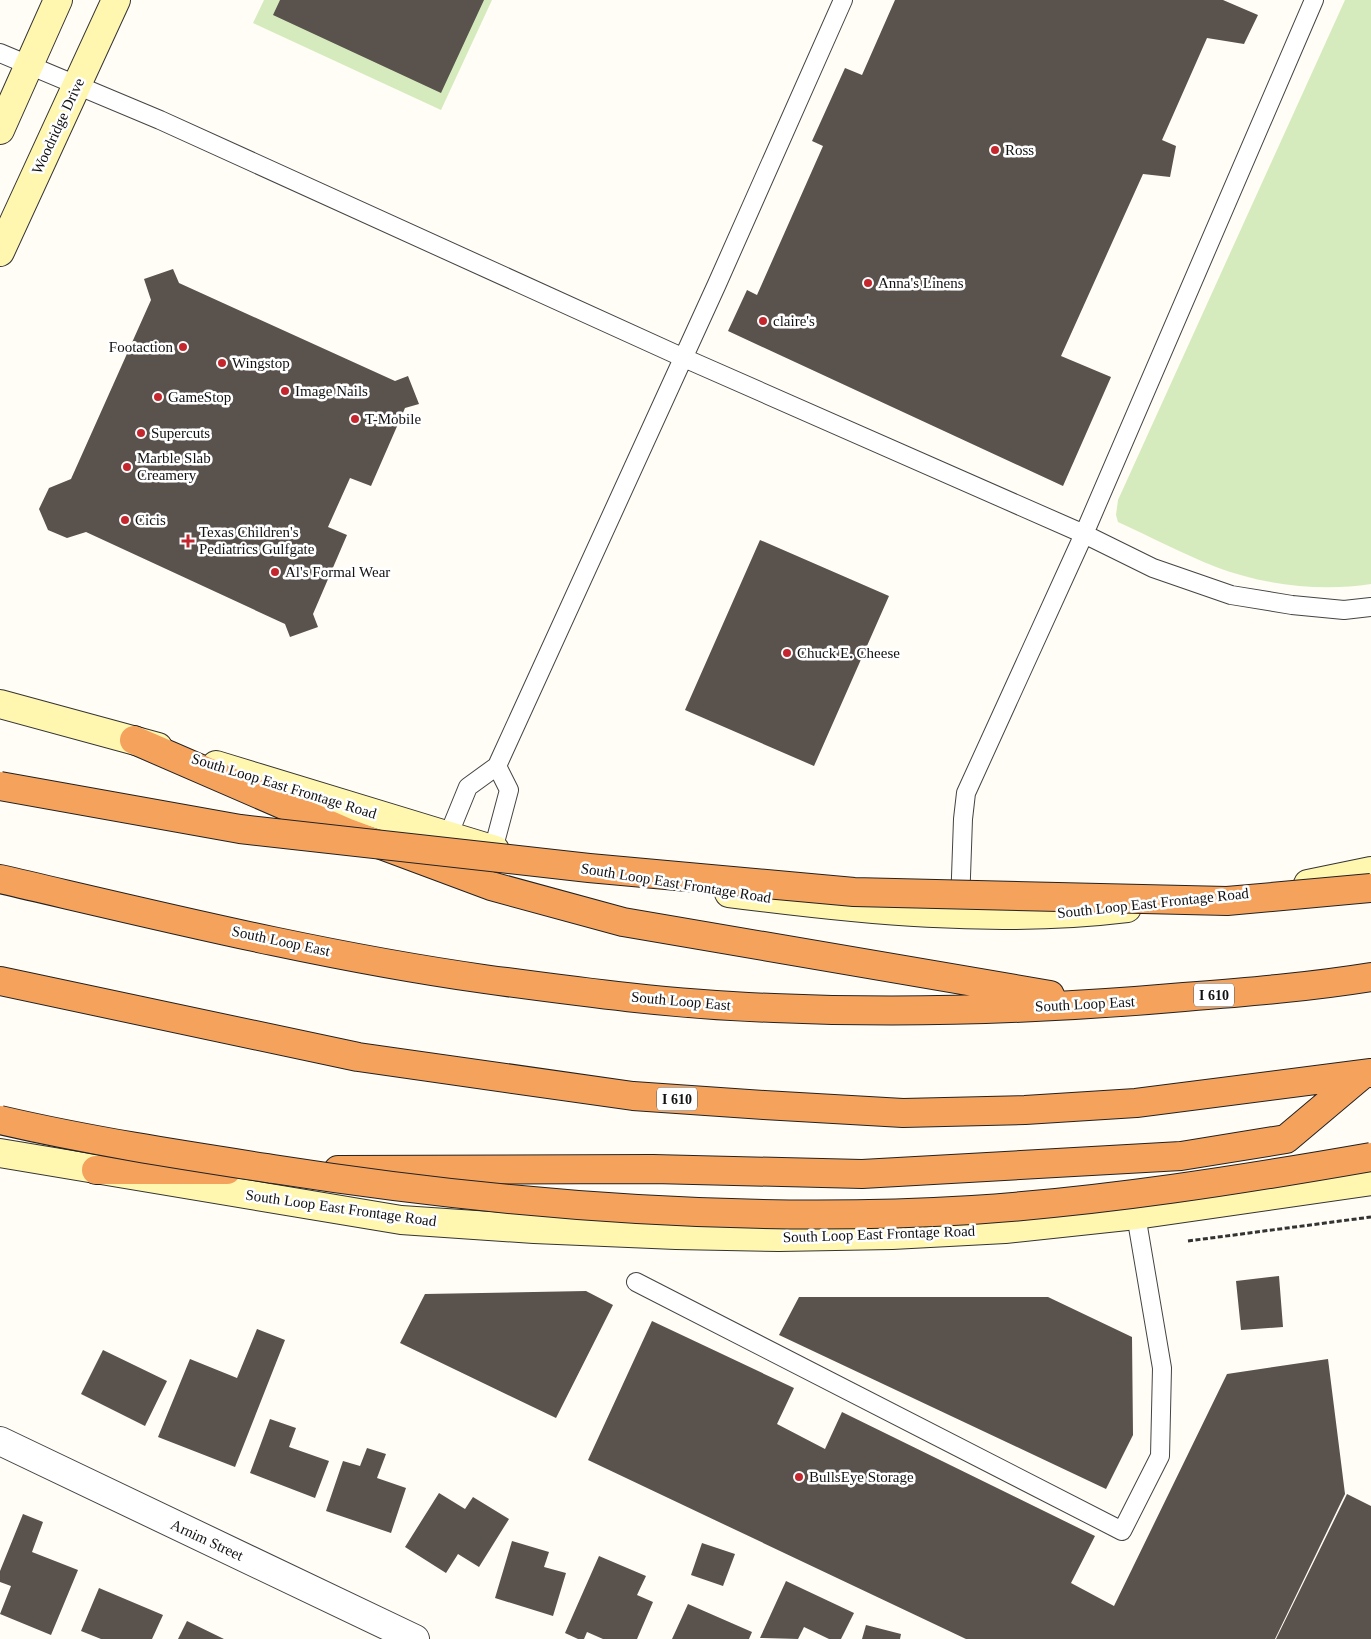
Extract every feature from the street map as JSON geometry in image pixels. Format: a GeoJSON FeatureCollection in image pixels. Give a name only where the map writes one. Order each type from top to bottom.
{"type":"FeatureCollection","features":[{"type":"Feature","properties":{"kind":"highway"},"geometry":{"type":"LineString","coordinates":[[134,740],[346,832],[490,886],[623,922],[1106,1004]]}},
{"type":"Feature","properties":{"kind":"highway"},"geometry":{"type":"LineString","coordinates":[[0,786],[240,829],[589,868],[854,892],[1227,902],[1371,888]]}},
{"type":"Feature","properties":{"kind":"highway","name":"South Loop East"},"geometry":{"type":"LineString","coordinates":[[0,879],[357,957],[481,978],[633,998],[772,1008],[895,1010],[1106,1004],[1322,985],[1371,977]]}},
{"type":"Feature","properties":{"kind":"highway","name":"I 610"},"geometry":{"type":"LineString","coordinates":[[0,981],[358,1058],[537,1084],[670,1099],[903,1112],[1025,1110],[1136,1103],[1367,1074]]}},
{"type":"Feature","properties":{"kind":"highway"},"geometry":{"type":"LineString","coordinates":[[96,1170],[654,1169],[862,1174],[1181,1156],[1286,1139],[1367,1074]]}},
{"type":"Feature","properties":{"kind":"highway"},"geometry":{"type":"LineString","coordinates":[[0,1120],[212,1160],[395,1188],[608,1208],[812,1214],[972,1210],[1114,1198],[1257,1177],[1371,1157]]}},
{"type":"Feature","properties":{"kind":"main road"},"geometry":{"type":"LineString","coordinates":[[0,130],[58,0]]}},
{"type":"Feature","properties":{"kind":"main road","name":"Woodridge Drive"},"geometry":{"type":"LineString","coordinates":[[0,252],[116,0]]}},
{"type":"Feature","properties":{"kind":"main road","name":"South Loop East Frontage Road"},"geometry":{"type":"LineString","coordinates":[[0,704],[134,740],[493,850],[604,874],[730,894],[848,908],[960,916],[1109,911],[1274,891],[1371,871]]}},
{"type":"Feature","properties":{"kind":"main road","name":"South Loop East Frontage Road"},"geometry":{"type":"LineString","coordinates":[[0,1153],[401,1220],[553,1230],[778,1237],[883,1235],[1005,1229],[1136,1215],[1371,1181]]}},
{"type":"Feature","properties":{"kind":"street","name":"Arnim Street"},"geometry":{"type":"LineString","coordinates":[[0,1441],[415,1639]]}},
{"type":"Feature","properties":{"kind":"lane"},"geometry":{"type":"LineString","coordinates":[[448,836],[468,787],[497,766],[684,358],[843,0]]}},
{"type":"Feature","properties":{"kind":"lane"},"geometry":{"type":"LineString","coordinates":[[960,916],[963,819],[966,793],[1084,534],[1314,0]]}},
{"type":"Feature","properties":{"kind":"lane"},"geometry":{"type":"LineString","coordinates":[[0,53],[28,67],[165,122],[684,358],[1084,534],[1154,568],[1231,595],[1292,606],[1344,610],[1371,607]]}},
{"type":"Feature","properties":{"kind":"lane"},"geometry":{"type":"LineString","coordinates":[[493,850],[509,790],[497,766]]}},
{"type":"Feature","properties":{"kind":"lane"},"geometry":{"type":"LineString","coordinates":[[636,1282],[1122,1531],[1160,1456],[1162,1368],[1136,1215]]}},
{"type":"Feature","properties":{"kind":"path"},"geometry":{"type":"LineString","coordinates":[[1142,1247],[1371,1217]]}},
{"type":"Feature","properties":{"kind":"green space"},"geometry":{"type":"Polygon","coordinates":[[[264,0],[492,0],[441,110],[253,23],[264,0]]]}},
{"type":"Feature","properties":{"kind":"green space"},"geometry":{"type":"Polygon","coordinates":[[[1345,0],[1371,0],[1371,584],[1312,587],[1253,578],[1216,567],[1118,522],[1116,515],[1118,500],[1345,0]]]}},
{"type":"Feature","properties":{"kind":"building"},"geometry":{"type":"Polygon","coordinates":[[[280,0],[484,0],[441,93],[273,15],[280,0]]]}},
{"type":"Feature","properties":{"kind":"building"},"geometry":{"type":"Polygon","coordinates":[[[895,0],[1223,0],[1258,15],[1244,44],[1207,38],[1162,140],[1176,146],[1170,177],[1143,174],[1061,356],[1111,377],[1063,486],[728,331],[747,290],[757,295],[823,146],[812,141],[845,68],[862,75],[895,0]]]}},
{"type":"Feature","properties":{"kind":"building"},"geometry":{"type":"Polygon","coordinates":[[[173,269],[179,283],[395,381],[408,376],[419,404],[405,408],[371,486],[350,478],[328,527],[347,535],[313,614],[318,627],[290,637],[285,624],[86,532],[67,538],[48,530],[39,509],[49,488],[71,479],[151,300],[144,279],[173,269]]]}},
{"type":"Feature","properties":{"kind":"building","name":"Chuck E. Cheese"},"geometry":{"type":"Polygon","coordinates":[[[760,540],[889,596],[814,766],[685,710],[760,540]]]}},
{"type":"Feature","properties":{"kind":"building"},"geometry":{"type":"Polygon","coordinates":[[[1279,1276],[1283,1327],[1241,1330],[1236,1281],[1279,1276]]]}},
{"type":"Feature","properties":{"kind":"building"},"geometry":{"type":"Polygon","coordinates":[[[586,1291],[613,1305],[556,1418],[400,1343],[425,1294],[586,1291]]]}},
{"type":"Feature","properties":{"kind":"building"},"geometry":{"type":"Polygon","coordinates":[[[799,1297],[1048,1297],[1132,1337],[1133,1435],[1106,1489],[779,1335],[799,1297]]]}},
{"type":"Feature","properties":{"kind":"building","name":"BullsEye Storage"},"geometry":{"type":"Polygon","coordinates":[[[652,1321],[794,1388],[777,1424],[825,1449],[842,1412],[1095,1536],[1071,1583],[1114,1606],[1227,1374],[1328,1359],[1345,1494],[1275,1639],[966,1639],[588,1460],[652,1321]]]}},
{"type":"Feature","properties":{"kind":"building"},"geometry":{"type":"Polygon","coordinates":[[[257,1329],[285,1340],[235,1467],[158,1437],[190,1359],[237,1378],[257,1329]]]}},
{"type":"Feature","properties":{"kind":"building"},"geometry":{"type":"Polygon","coordinates":[[[103,1350],[167,1381],[145,1426],[81,1394],[103,1350]]]}},
{"type":"Feature","properties":{"kind":"building"},"geometry":{"type":"Polygon","coordinates":[[[270,1419],[296,1428],[289,1447],[329,1461],[315,1498],[250,1473],[270,1419]]]}},
{"type":"Feature","properties":{"kind":"building"},"geometry":{"type":"Polygon","coordinates":[[[367,1448],[386,1454],[377,1478],[406,1488],[391,1533],[326,1511],[343,1461],[360,1466],[367,1448]]]}},
{"type":"Feature","properties":{"kind":"building"},"geometry":{"type":"Polygon","coordinates":[[[439,1493],[465,1509],[473,1497],[509,1519],[479,1567],[458,1554],[446,1573],[405,1547],[439,1493]]]}},
{"type":"Feature","properties":{"kind":"building"},"geometry":{"type":"Polygon","coordinates":[[[1347,1494],[1371,1506],[1371,1639],[1276,1639],[1347,1494]]]}},
{"type":"Feature","properties":{"kind":"building"},"geometry":{"type":"Polygon","coordinates":[[[23,1514],[43,1522],[32,1552],[78,1570],[51,1635],[0,1614],[11,1586],[0,1582],[0,1571],[23,1514]]]}},
{"type":"Feature","properties":{"kind":"building"},"geometry":{"type":"Polygon","coordinates":[[[512,1541],[549,1552],[544,1567],[566,1573],[553,1616],[495,1598],[512,1541]]]}},
{"type":"Feature","properties":{"kind":"building"},"geometry":{"type":"Polygon","coordinates":[[[702,1543],[735,1554],[723,1586],[691,1575],[702,1543]]]}},
{"type":"Feature","properties":{"kind":"building"},"geometry":{"type":"Polygon","coordinates":[[[599,1556],[646,1576],[637,1595],[653,1602],[637,1639],[603,1639],[587,1632],[584,1639],[578,1639],[565,1633],[599,1556]]]}},
{"type":"Feature","properties":{"kind":"building"},"geometry":{"type":"Polygon","coordinates":[[[786,1581],[854,1613],[841,1639],[829,1639],[804,1627],[798,1639],[760,1638],[786,1581]]]}},
{"type":"Feature","properties":{"kind":"building"},"geometry":{"type":"Polygon","coordinates":[[[99,1588],[163,1615],[152,1639],[101,1639],[81,1631],[99,1588]]]}},
{"type":"Feature","properties":{"kind":"building"},"geometry":{"type":"Polygon","coordinates":[[[688,1604],[752,1632],[749,1639],[672,1639],[688,1604]]]}},
{"type":"Feature","properties":{"kind":"building"},"geometry":{"type":"Polygon","coordinates":[[[187,1621],[224,1639],[178,1639],[187,1621]]]}},
{"type":"Feature","properties":{"kind":"building"},"geometry":{"type":"Polygon","coordinates":[[[866,1625],[901,1634],[900,1639],[862,1639],[866,1625]]]}},
{"type":"Feature","properties":{"kind":"place","name":"Ross"},"geometry":{"type":"Point","coordinates":[995,150]}},
{"type":"Feature","properties":{"kind":"place","name":"Anna's Linens"},"geometry":{"type":"Point","coordinates":[868,283]}},
{"type":"Feature","properties":{"kind":"place","name":"claire's"},"geometry":{"type":"Point","coordinates":[763,321]}},
{"type":"Feature","properties":{"kind":"place","name":"Footaction"},"geometry":{"type":"Point","coordinates":[183,347]}},
{"type":"Feature","properties":{"kind":"place","name":"Wingstop"},"geometry":{"type":"Point","coordinates":[222,363]}},
{"type":"Feature","properties":{"kind":"place","name":"Image Nails"},"geometry":{"type":"Point","coordinates":[285,391]}},
{"type":"Feature","properties":{"kind":"place","name":"GameStop"},"geometry":{"type":"Point","coordinates":[158,397]}},
{"type":"Feature","properties":{"kind":"place","name":"T-Mobile"},"geometry":{"type":"Point","coordinates":[355,419]}},
{"type":"Feature","properties":{"kind":"place","name":"Supercuts"},"geometry":{"type":"Point","coordinates":[141,433]}},
{"type":"Feature","properties":{"kind":"place","name":"Marble Slab Creamery"},"geometry":{"type":"Point","coordinates":[127,467]}},
{"type":"Feature","properties":{"kind":"place","name":"Cicis"},"geometry":{"type":"Point","coordinates":[125,520]}},
{"type":"Feature","properties":{"kind":"place","name":"Texas Children's Pediatrics Gulfgate"},"geometry":{"type":"Point","coordinates":[188,541]}},
{"type":"Feature","properties":{"kind":"place","name":"Al's Formal Wear"},"geometry":{"type":"Point","coordinates":[275,572]}},
{"type":"Feature","properties":{"kind":"place","name":"Chuck E. Cheese"},"geometry":{"type":"Point","coordinates":[787,653]}},
{"type":"Feature","properties":{"kind":"place","name":"BullsEye Storage"},"geometry":{"type":"Point","coordinates":[799,1477]}}]}
